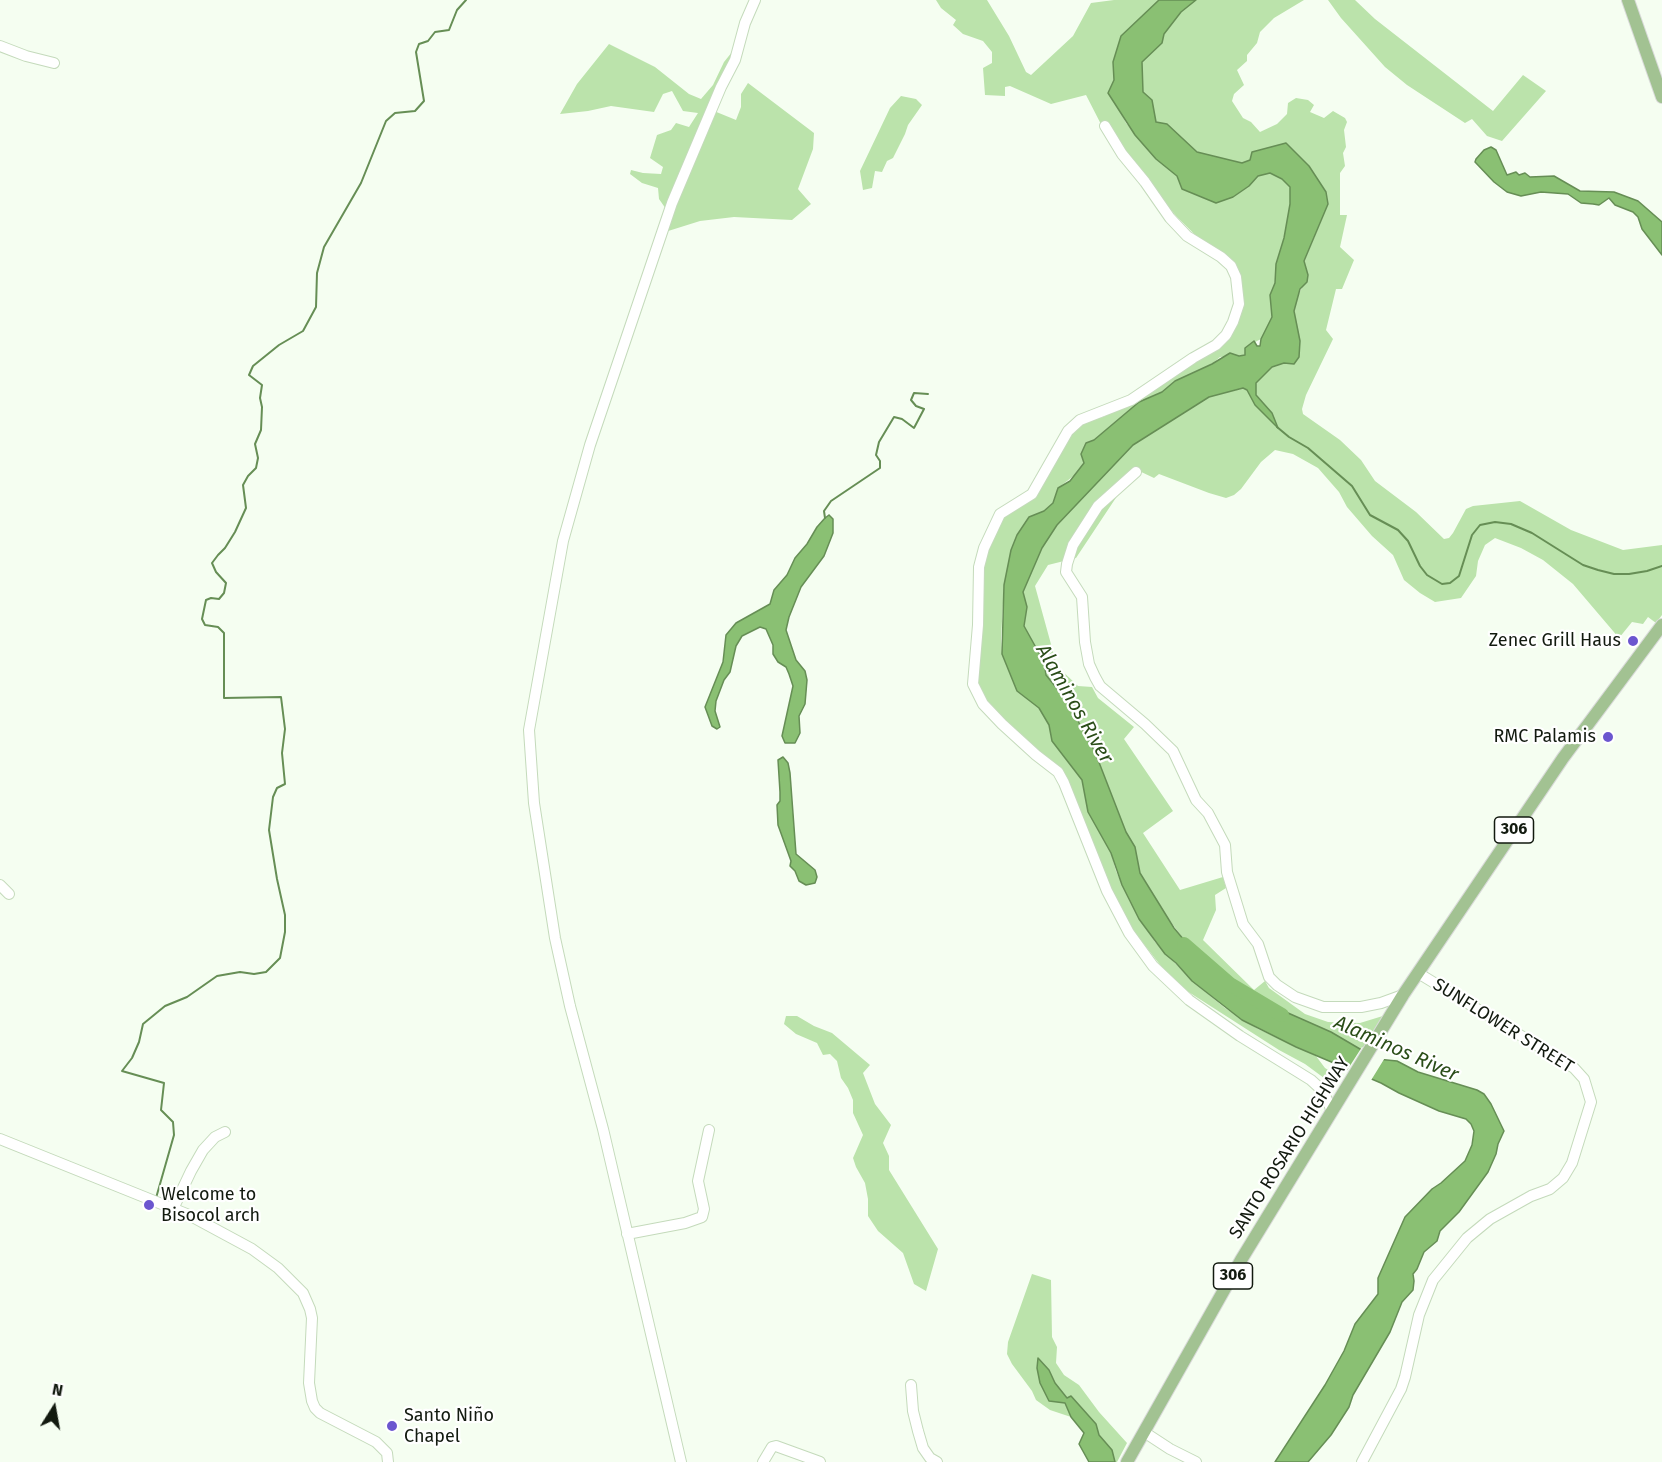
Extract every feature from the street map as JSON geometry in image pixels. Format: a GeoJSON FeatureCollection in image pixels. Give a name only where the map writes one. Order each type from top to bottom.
{"type":"FeatureCollection","features":[{"type":"Feature","properties":{"kind":"main road"},"geometry":{"type":"LineString","coordinates":[[1628,0],[1662,97]]}},
{"type":"Feature","properties":{"kind":"main road","name":"SANTO ROSARIO HIGHWAY"},"geometry":{"type":"LineString","coordinates":[[1127,1462],[1241,1260],[1418,973],[1563,758],[1662,625]]}},
{"type":"Feature","properties":{"kind":"street"},"geometry":{"type":"LineString","coordinates":[[681,1462],[555,938],[532,784],[529,730],[563,541],[590,445],[672,203],[721,87],[735,60],[745,23],[755,0]]}},
{"type":"Feature","properties":{"kind":"street"},"geometry":{"type":"LineString","coordinates":[[0,46],[54,63]]}},
{"type":"Feature","properties":{"kind":"street"},"geometry":{"type":"LineString","coordinates":[[1105,126],[1122,154],[1170,218],[1187,236],[1221,257],[1231,266],[1236,278],[1239,304],[1226,335],[1216,345],[1192,358],[1131,400],[1080,420],[1068,431],[1032,494],[1000,514],[984,548],[979,567],[974,684],[983,704],[1002,724],[1036,756],[1058,772],[1107,891],[1129,933],[1153,966],[1189,1000],[1240,1036],[1311,1080],[1323,1091],[1332,1111]]}},
{"type":"Feature","properties":{"kind":"street"},"geometry":{"type":"LineString","coordinates":[[1136,472],[1098,507],[1073,545],[1067,564],[1066,572],[1082,597],[1085,642],[1089,664],[1095,677],[1100,686],[1173,751],[1196,800],[1208,813],[1225,845],[1227,872],[1243,924],[1258,944],[1269,977],[1295,997],[1323,1007],[1361,1007],[1404,995]]}},
{"type":"Feature","properties":{"kind":"street"},"geometry":{"type":"LineString","coordinates":[[0,885],[9,894]]}},
{"type":"Feature","properties":{"kind":"street","name":"SUNFLOWER STREET"},"geometry":{"type":"LineString","coordinates":[[1362,1462],[1401,1389],[1419,1315],[1433,1280],[1467,1238],[1490,1219],[1531,1196],[1550,1189],[1563,1178],[1572,1163],[1591,1102],[1584,1079],[1574,1068],[1418,973]]}},
{"type":"Feature","properties":{"kind":"street"},"geometry":{"type":"LineString","coordinates":[[627,1234],[685,1223],[702,1217],[704,1209],[698,1181],[709,1130]]}},
{"type":"Feature","properties":{"kind":"street"},"geometry":{"type":"LineString","coordinates":[[173,1209],[203,1150],[215,1137],[225,1132]]}},
{"type":"Feature","properties":{"kind":"street"},"geometry":{"type":"LineString","coordinates":[[0,1139],[208,1224],[252,1249],[278,1268],[299,1288],[312,1318],[309,1362],[312,1401],[320,1413],[376,1442],[387,1453],[388,1462]]}},
{"type":"Feature","properties":{"kind":"street"},"geometry":{"type":"LineString","coordinates":[[911,1385],[913,1411],[918,1431],[930,1458],[937,1462]]}},
{"type":"Feature","properties":{"kind":"street"},"geometry":{"type":"LineString","coordinates":[[1144,1432],[1196,1462]]}},
{"type":"Feature","properties":{"kind":"street"},"geometry":{"type":"LineString","coordinates":[[764,1462],[772,1447],[776,1446],[820,1462]]}},
{"type":"Feature","properties":{"kind":"shaded area"},"geometry":{"type":"Polygon","coordinates":[[[936,0],[987,0],[1009,36],[1026,72],[1031,75],[1073,36],[1091,3],[1114,0],[1159,0],[1121,36],[1113,62],[1114,80],[1108,93],[1114,99],[1126,123],[1156,159],[1178,176],[1182,189],[1216,203],[1233,197],[1249,186],[1258,176],[1270,173],[1282,179],[1290,187],[1290,204],[1284,238],[1276,264],[1275,283],[1270,295],[1272,317],[1261,339],[1249,345],[1245,355],[1220,357],[1212,364],[1175,381],[1162,392],[1139,402],[1094,440],[1086,443],[1084,463],[1076,474],[1058,488],[1053,503],[1044,511],[1029,517],[1017,535],[1011,550],[1004,585],[1001,639],[1002,654],[1017,691],[1039,708],[1049,725],[1052,741],[1082,780],[1088,812],[1111,853],[1116,871],[1130,902],[1155,942],[1192,981],[1225,1008],[1258,1029],[1316,1056],[1325,1068],[1338,1076],[1331,1087],[1324,1078],[1305,1064],[1187,991],[1161,966],[1132,929],[1111,891],[1066,782],[1003,723],[975,684],[979,573],[1001,517],[1026,502],[1068,435],[1085,422],[1103,417],[1123,407],[1232,330],[1238,277],[1177,217],[1106,134],[1086,95],[1051,104],[1010,86],[1005,87],[1005,96],[985,95],[983,68],[992,63],[992,52],[983,41],[963,34],[953,25],[956,20],[941,8],[936,0]]]}},
{"type":"Feature","properties":{"kind":"shaded area"},"geometry":{"type":"Polygon","coordinates":[[[1159,0],[1196,0],[1181,12],[1164,34],[1162,43],[1142,62],[1143,92],[1152,100],[1156,122],[1167,124],[1197,152],[1242,163],[1250,160],[1252,152],[1286,143],[1309,166],[1326,192],[1328,204],[1304,261],[1308,275],[1307,282],[1300,289],[1294,311],[1300,341],[1299,357],[1294,364],[1284,363],[1272,367],[1256,383],[1256,395],[1272,413],[1278,428],[1255,405],[1247,390],[1243,388],[1209,397],[1133,445],[1057,525],[1042,548],[1023,592],[1027,607],[1024,626],[1044,662],[1046,675],[1067,701],[1095,752],[1126,832],[1135,847],[1140,873],[1174,928],[1204,964],[1244,996],[1331,1032],[1377,1059],[1397,1061],[1418,1072],[1477,1090],[1484,1094],[1491,1104],[1504,1131],[1488,1172],[1459,1212],[1440,1231],[1437,1241],[1424,1252],[1413,1274],[1413,1290],[1402,1302],[1390,1332],[1353,1395],[1349,1407],[1331,1435],[1308,1462],[1275,1462],[1325,1385],[1344,1351],[1355,1324],[1378,1294],[1378,1278],[1405,1217],[1432,1189],[1465,1161],[1472,1145],[1474,1131],[1466,1119],[1439,1111],[1381,1083],[1296,1047],[1242,1020],[1192,981],[1165,954],[1139,919],[1122,885],[1111,853],[1088,812],[1082,780],[1052,741],[1049,725],[1039,708],[1017,691],[1002,654],[1004,585],[1011,550],[1017,535],[1029,517],[1044,511],[1053,503],[1058,488],[1070,481],[1084,463],[1081,454],[1086,443],[1094,440],[1139,402],[1162,392],[1175,381],[1230,353],[1245,355],[1245,348],[1254,341],[1257,346],[1260,346],[1272,317],[1270,295],[1275,283],[1276,264],[1284,238],[1290,204],[1290,187],[1282,179],[1270,173],[1258,176],[1249,186],[1233,197],[1216,203],[1182,189],[1177,176],[1156,159],[1135,135],[1108,93],[1114,80],[1113,62],[1121,36],[1159,0]]]}},
{"type":"Feature","properties":{"kind":"shaded area"},"geometry":{"type":"Polygon","coordinates":[[[1196,0],[1304,0],[1274,18],[1260,32],[1257,43],[1247,55],[1247,61],[1237,70],[1244,85],[1234,94],[1232,101],[1243,118],[1251,122],[1260,132],[1277,124],[1287,114],[1288,103],[1296,98],[1308,100],[1314,105],[1310,112],[1324,118],[1333,111],[1345,118],[1347,122],[1344,130],[1345,166],[1340,173],[1340,215],[1347,215],[1340,247],[1354,260],[1342,289],[1336,289],[1326,330],[1333,339],[1306,395],[1303,414],[1340,440],[1361,460],[1375,481],[1416,512],[1444,539],[1449,538],[1453,533],[1466,509],[1473,506],[1520,501],[1571,530],[1623,550],[1662,545],[1662,615],[1656,623],[1648,617],[1643,624],[1632,622],[1619,638],[1573,584],[1543,560],[1495,538],[1485,545],[1478,561],[1476,576],[1461,598],[1435,602],[1404,580],[1393,555],[1372,536],[1347,507],[1339,492],[1318,468],[1293,454],[1275,450],[1261,462],[1241,489],[1226,498],[1159,474],[1154,478],[1135,469],[1076,558],[1048,565],[1035,586],[1057,666],[1078,686],[1092,687],[1098,698],[1134,727],[1124,739],[1173,811],[1143,833],[1180,890],[1223,877],[1226,888],[1215,895],[1216,910],[1203,940],[1254,990],[1265,981],[1269,988],[1305,1014],[1328,1022],[1360,1023],[1386,1015],[1363,1051],[1331,1032],[1244,996],[1204,964],[1190,948],[1160,907],[1140,873],[1135,847],[1126,832],[1095,752],[1067,701],[1046,675],[1044,662],[1024,626],[1027,607],[1023,592],[1042,548],[1057,525],[1133,445],[1209,397],[1244,388],[1255,405],[1277,426],[1272,413],[1256,395],[1256,383],[1272,367],[1284,363],[1296,326],[1294,311],[1296,300],[1308,275],[1304,262],[1322,219],[1326,192],[1317,180],[1251,160],[1242,163],[1197,152],[1167,124],[1156,122],[1152,100],[1143,92],[1142,62],[1162,43],[1164,34],[1181,12],[1196,0]]]}},
{"type":"Feature","properties":{"kind":"shaded area"},"geometry":{"type":"Polygon","coordinates":[[[1328,0],[1355,0],[1375,19],[1493,111],[1523,75],[1546,91],[1502,141],[1487,136],[1472,119],[1465,123],[1407,85],[1385,67],[1328,0]]]}},
{"type":"Feature","properties":{"kind":"shaded area"},"geometry":{"type":"Polygon","coordinates":[[[609,44],[655,67],[689,94],[701,99],[713,85],[724,62],[732,52],[733,57],[704,114],[666,209],[659,199],[658,188],[642,183],[630,174],[631,170],[661,174],[663,167],[650,158],[657,135],[671,130],[676,123],[689,127],[698,113],[683,111],[672,91],[663,94],[654,112],[611,106],[560,114],[577,84],[609,44]]]}},
{"type":"Feature","properties":{"kind":"shaded area"},"geometry":{"type":"Polygon","coordinates":[[[748,83],[814,133],[813,149],[798,189],[811,204],[792,220],[734,217],[700,221],[665,232],[714,111],[736,120],[741,107],[741,94],[748,83]]]}},
{"type":"Feature","properties":{"kind":"shaded area"},"geometry":{"type":"Polygon","coordinates":[[[901,96],[916,99],[922,105],[908,125],[893,158],[887,161],[882,172],[875,171],[872,188],[863,190],[860,171],[890,108],[901,96]]]}},
{"type":"Feature","properties":{"kind":"shaded area"},"geometry":{"type":"Polygon","coordinates":[[[1491,147],[1496,150],[1507,175],[1516,172],[1519,175],[1525,173],[1530,177],[1554,176],[1580,191],[1614,192],[1638,201],[1662,222],[1662,255],[1642,229],[1638,217],[1633,212],[1615,205],[1609,198],[1599,205],[1581,203],[1568,194],[1541,192],[1521,196],[1507,192],[1475,162],[1484,150],[1491,147]]]}},
{"type":"Feature","properties":{"kind":"shaded area"},"geometry":{"type":"Polygon","coordinates":[[[829,515],[833,519],[833,533],[824,556],[801,587],[786,630],[796,660],[805,671],[807,680],[805,704],[799,716],[800,733],[795,743],[785,743],[782,736],[793,686],[786,667],[778,662],[773,654],[773,645],[766,629],[760,627],[742,636],[736,646],[730,672],[724,680],[716,701],[715,711],[720,727],[717,729],[712,726],[705,707],[723,662],[726,635],[736,623],[770,604],[774,590],[787,575],[795,558],[817,527],[829,515]]]}},
{"type":"Feature","properties":{"kind":"shaded area"},"geometry":{"type":"Polygon","coordinates":[[[783,757],[788,763],[790,773],[796,854],[815,870],[817,877],[815,883],[806,885],[799,881],[790,866],[791,861],[778,825],[777,805],[780,801],[780,792],[778,760],[783,757]]]}},
{"type":"Feature","properties":{"kind":"shaded area"},"geometry":{"type":"Polygon","coordinates":[[[786,1016],[797,1016],[832,1033],[870,1065],[863,1073],[875,1104],[891,1125],[883,1143],[889,1156],[889,1170],[938,1249],[926,1291],[914,1284],[903,1253],[878,1231],[868,1216],[865,1183],[853,1158],[863,1135],[853,1113],[853,1100],[841,1078],[837,1061],[830,1054],[823,1055],[817,1043],[796,1034],[784,1024],[786,1016]]]}},
{"type":"Feature","properties":{"kind":"shaded area"},"geometry":{"type":"Polygon","coordinates":[[[1032,1274],[1051,1280],[1052,1337],[1057,1347],[1056,1363],[1064,1375],[1079,1385],[1099,1412],[1127,1443],[1117,1462],[1115,1462],[1112,1450],[1099,1435],[1096,1424],[1071,1396],[1067,1399],[1049,1370],[1038,1358],[1040,1383],[1049,1401],[1065,1403],[1071,1417],[1050,1410],[1036,1400],[1007,1354],[1008,1342],[1032,1274]]]}},
{"type":"Feature","properties":{"kind":"shaded area"},"geometry":{"type":"Polygon","coordinates":[[[1038,1358],[1049,1370],[1055,1383],[1067,1398],[1071,1396],[1096,1424],[1099,1435],[1112,1450],[1115,1462],[1089,1462],[1079,1444],[1084,1433],[1071,1417],[1065,1403],[1049,1401],[1040,1383],[1038,1358]]]}},
{"type":"Feature","properties":{"kind":"pier"},"geometry":{"type":"Polygon","coordinates":[[[1362,1047],[1377,1056],[1386,1056],[1370,1082],[1346,1072],[1362,1047]]]}},
{"type":"Feature","properties":{"kind":"waterway"},"geometry":{"type":"LineString","coordinates":[[156,1198],[174,1135],[173,1122],[161,1110],[164,1083],[122,1071],[132,1058],[143,1024],[165,1006],[187,997],[217,976],[240,972],[254,974],[266,972],[280,958],[285,932],[285,915],[269,830],[273,797],[277,788],[285,784],[282,753],[285,729],[281,697],[224,698],[224,633],[218,627],[205,625],[202,619],[206,600],[219,599],[224,593],[226,583],[216,572],[212,563],[235,532],[246,508],[243,485],[256,468],[258,458],[255,444],[261,430],[262,385],[249,375],[253,366],[279,345],[303,331],[316,307],[317,273],[324,247],[361,183],[386,121],[395,113],[415,111],[424,101],[416,52],[419,44],[428,41],[435,32],[449,30],[457,10],[466,0]]}},
{"type":"Feature","properties":{"kind":"waterway"},"geometry":{"type":"LineString","coordinates":[[825,518],[824,511],[831,501],[880,468],[880,461],[876,455],[879,442],[894,417],[902,419],[914,428],[924,409],[916,406],[911,400],[914,393],[928,394]]}},
{"type":"Feature","properties":{"kind":"waterway"},"geometry":{"type":"LineString","coordinates":[[1277,427],[1308,448],[1352,486],[1370,515],[1398,530],[1408,541],[1427,575],[1442,584],[1450,583],[1459,576],[1472,535],[1480,525],[1495,522],[1511,524],[1532,533],[1583,565],[1598,570],[1614,574],[1629,574],[1662,566]]}},
{"type":"Feature","properties":{"kind":"waterway","name":"Alaminos River"},"geometry":{"type":"LineString","coordinates":[[1184,944],[1230,984],[1282,1015]]}},
{"type":"Feature","properties":{"kind":"place","name":"Zenec Grill Haus"},"geometry":{"type":"Point","coordinates":[1633,641]}},
{"type":"Feature","properties":{"kind":"place","name":"RMC Palamis"},"geometry":{"type":"Point","coordinates":[1608,737]}},
{"type":"Feature","properties":{"kind":"place","name":"Welcome to Bisocol arch"},"geometry":{"type":"Point","coordinates":[149,1205]}},
{"type":"Feature","properties":{"kind":"place","name":"Santo Niño Chapel"},"geometry":{"type":"Point","coordinates":[392,1426]}}]}
